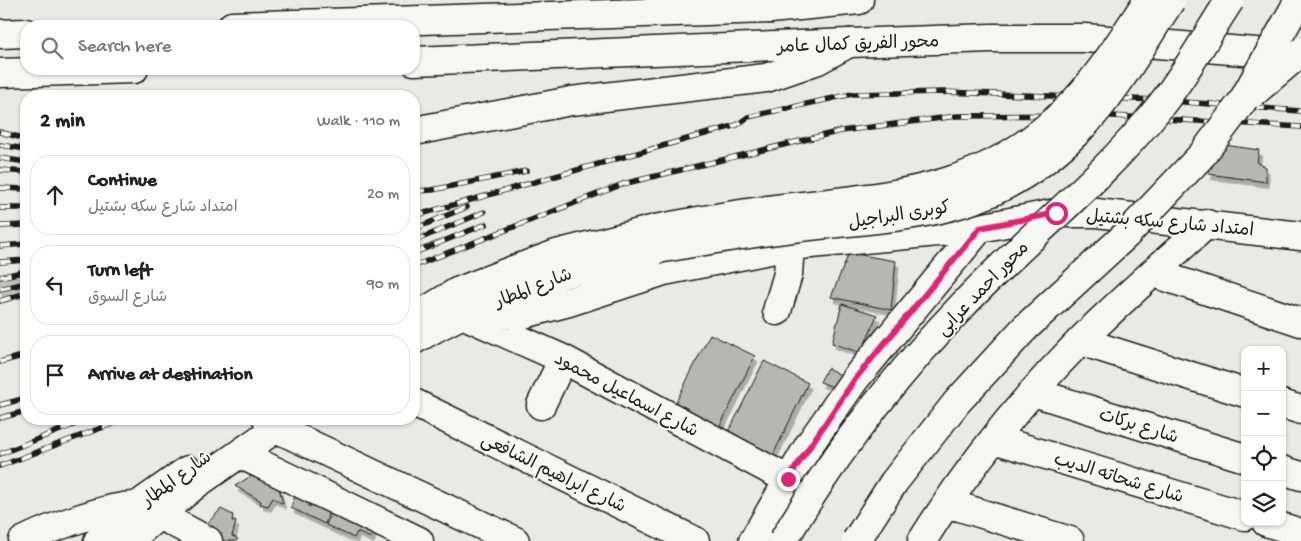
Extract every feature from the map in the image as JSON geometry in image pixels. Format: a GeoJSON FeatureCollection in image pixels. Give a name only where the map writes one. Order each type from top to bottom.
{"type":"FeatureCollection","features":[{"type":"Feature","properties":{"kind":"main road"},"geometry":{"type":"LineString","coordinates":[[414,20],[859,0]]}},
{"type":"Feature","properties":{"kind":"main road","name":"كوبرى البراجيل"},"geometry":{"type":"LineString","coordinates":[[657,239],[725,215],[902,194],[954,181],[984,169],[1027,144],[1068,108],[1100,70],[1148,0]]}},
{"type":"Feature","properties":{"kind":"main road","name":"كوبرى البراجيل"},"geometry":{"type":"LineString","coordinates":[[657,239],[794,228],[924,214],[962,204],[998,189],[1038,165],[1080,129],[1117,82],[1171,0]]}},
{"type":"Feature","properties":{"kind":"main road","name":"محور احمد عرابى"},"geometry":{"type":"LineString","coordinates":[[783,541],[835,460],[888,392],[963,304],[1074,198],[1158,109],[1230,0]]}},
{"type":"Feature","properties":{"kind":"main road"},"geometry":{"type":"LineString","coordinates":[[856,541],[894,482],[957,402],[1025,328],[1126,235],[1202,155],[1242,102],[1300,1],[1283,0]]}},
{"type":"Feature","properties":{"kind":"main road"},"geometry":{"type":"LineString","coordinates":[[0,34],[20,33]]}},
{"type":"Feature","properties":{"kind":"main road","name":"محور الفريق كمال عامر"},"geometry":{"type":"LineString","coordinates":[[420,60],[538,57],[991,38],[1085,38],[1301,56]]}},
{"type":"Feature","properties":{"kind":"main road"},"geometry":{"type":"LineString","coordinates":[[420,130],[571,101],[766,78],[810,63],[850,43]]}},
{"type":"Feature","properties":{"kind":"main road"},"geometry":{"type":"LineString","coordinates":[[1242,102],[1301,52]]}},
{"type":"Feature","properties":{"kind":"main road"},"geometry":{"type":"LineString","coordinates":[[0,73],[20,72]]}},
{"type":"Feature","properties":{"kind":"main road","name":"امتداد شارع سكه بشتيل"},"geometry":{"type":"LineString","coordinates":[[463,315],[524,314],[569,302],[664,271],[790,246],[980,228],[1056,213],[1096,213],[1301,236]]}},
{"type":"Feature","properties":{"kind":"main road"},"geometry":{"type":"LineString","coordinates":[[922,541],[994,439],[1033,392],[1080,341],[1207,224]]}},
{"type":"Feature","properties":{"kind":"main road"},"geometry":{"type":"LineString","coordinates":[[752,541],[788,479],[860,372],[980,228]]}},
{"type":"Feature","properties":{"kind":"main road","name":"شارع المطار"},"geometry":{"type":"LineString","coordinates":[[420,337],[463,315],[559,276],[609,260],[657,239]]}},
{"type":"Feature","properties":{"kind":"main road","name":"شارع المطار"},"geometry":{"type":"LineString","coordinates":[[420,314],[458,292],[556,254],[657,239]]}},
{"type":"Feature","properties":{"kind":"main road"},"geometry":{"type":"LineString","coordinates":[[777,310],[788,274],[790,246]]}},
{"type":"Feature","properties":{"kind":"main road"},"geometry":{"type":"LineString","coordinates":[[1154,273],[1301,322]]}},
{"type":"Feature","properties":{"kind":"main road","name":"شارع اسماعيل محمود"},"geometry":{"type":"LineString","coordinates":[[463,315],[563,359],[788,479]]}},
{"type":"Feature","properties":{"kind":"main road"},"geometry":{"type":"LineString","coordinates":[[1080,341],[1241,392]]}},
{"type":"Feature","properties":{"kind":"main road"},"geometry":{"type":"LineString","coordinates":[[540,405],[563,359]]}},
{"type":"Feature","properties":{"kind":"main road","name":"شارع بركات"},"geometry":{"type":"LineString","coordinates":[[1033,392],[1241,457]]}},
{"type":"Feature","properties":{"kind":"main road"},"geometry":{"type":"LineString","coordinates":[[1286,405],[1301,410]]}},
{"type":"Feature","properties":{"kind":"main road","name":"شارع ابراهيم الشافعى"},"geometry":{"type":"LineString","coordinates":[[420,406],[695,541]]}},
{"type":"Feature","properties":{"kind":"main road","name":"شارع المطار"},"geometry":{"type":"LineString","coordinates":[[128,541],[148,511],[266,425]]}},
{"type":"Feature","properties":{"kind":"main road","name":"شارع المطار"},"geometry":{"type":"LineString","coordinates":[[98,541],[195,485],[240,454],[268,425]]}},
{"type":"Feature","properties":{"kind":"main road"},"geometry":{"type":"LineString","coordinates":[[280,425],[515,541]]}},
{"type":"Feature","properties":{"kind":"main road","name":"شارع شحاته الديب"},"geometry":{"type":"LineString","coordinates":[[994,439],[1241,515]]}},
{"type":"Feature","properties":{"kind":"main road"},"geometry":{"type":"LineString","coordinates":[[240,454],[420,541]]}},
{"type":"Feature","properties":{"kind":"main road"},"geometry":{"type":"LineString","coordinates":[[1286,471],[1301,476]]}},
{"type":"Feature","properties":{"kind":"main road"},"geometry":{"type":"LineString","coordinates":[[947,503],[1070,541]]}},
{"type":"Feature","properties":{"kind":"main road"},"geometry":{"type":"LineString","coordinates":[[23,541],[44,530],[105,512],[148,511],[208,541]]}},
{"type":"Feature","properties":{"kind":"main road"},"geometry":{"type":"LineString","coordinates":[[1279,526],[1301,533]]}},
{"type":"Feature","properties":{"kind":"building"},"geometry":{"type":"Polygon","coordinates":[[[1224,145],[1259,150],[1257,163],[1266,167],[1266,182],[1208,174],[1224,145]]]}},
{"type":"Feature","properties":{"kind":"building"},"geometry":{"type":"Polygon","coordinates":[[[849,253],[896,261],[891,310],[831,297],[849,253]]]}},
{"type":"Feature","properties":{"kind":"building"},"geometry":{"type":"Polygon","coordinates":[[[842,304],[877,315],[861,353],[832,343],[842,304]]]}},
{"type":"Feature","properties":{"kind":"building"},"geometry":{"type":"Polygon","coordinates":[[[710,334],[755,356],[719,428],[674,406],[710,334]]]}},
{"type":"Feature","properties":{"kind":"building"},"geometry":{"type":"Polygon","coordinates":[[[764,361],[808,383],[773,455],[728,433],[764,361]]]}},
{"type":"Feature","properties":{"kind":"building"},"geometry":{"type":"Polygon","coordinates":[[[827,368],[847,378],[838,389],[820,382],[827,368]]]}},
{"type":"Feature","properties":{"kind":"building"},"geometry":{"type":"Polygon","coordinates":[[[262,469],[276,476],[283,504],[273,498],[268,506],[260,504],[261,501],[235,486],[262,469]]]}},
{"type":"Feature","properties":{"kind":"building"},"geometry":{"type":"Polygon","coordinates":[[[310,495],[308,506],[310,507],[311,504],[328,508],[329,511],[325,524],[291,508],[295,496],[310,495]]]}},
{"type":"Feature","properties":{"kind":"building"},"geometry":{"type":"Polygon","coordinates":[[[335,504],[377,522],[371,538],[357,532],[354,538],[326,525],[335,504]]]}},
{"type":"Feature","properties":{"kind":"building"},"geometry":{"type":"Polygon","coordinates":[[[221,509],[233,515],[232,521],[236,522],[232,536],[238,539],[236,541],[217,541],[201,530],[221,509]]]}},
{"type":"Feature","properties":{"kind":"tunnel"},"geometry":{"type":"LineString","coordinates":[[0,290],[20,284]]}},
{"type":"Feature","properties":{"kind":"railway"},"geometry":{"type":"LineString","coordinates":[[420,214],[737,125],[748,117],[852,94],[943,92],[1158,100],[1301,111]]}},
{"type":"Feature","properties":{"kind":"railway"},"geometry":{"type":"LineString","coordinates":[[420,264],[623,184],[841,131],[957,116],[1095,115],[1301,127]]}},
{"type":"Feature","properties":{"kind":"railway"},"geometry":{"type":"LineString","coordinates":[[0,132],[20,137]]}},
{"type":"Feature","properties":{"kind":"railway"},"geometry":{"type":"LineString","coordinates":[[0,145],[20,148]]}},
{"type":"Feature","properties":{"kind":"railway"},"geometry":{"type":"LineString","coordinates":[[0,158],[20,161]]}},
{"type":"Feature","properties":{"kind":"railway"},"geometry":{"type":"LineString","coordinates":[[0,170],[20,172]]}},
{"type":"Feature","properties":{"kind":"railway"},"geometry":{"type":"LineString","coordinates":[[420,191],[432,190],[526,171]]}},
{"type":"Feature","properties":{"kind":"railway"},"geometry":{"type":"LineString","coordinates":[[0,188],[20,189]]}},
{"type":"Feature","properties":{"kind":"railway"},"geometry":{"type":"LineString","coordinates":[[420,227],[467,207]]}},
{"type":"Feature","properties":{"kind":"railway"},"geometry":{"type":"LineString","coordinates":[[0,208],[20,208]]}},
{"type":"Feature","properties":{"kind":"railway"},"geometry":{"type":"LineString","coordinates":[[420,239],[484,212]]}},
{"type":"Feature","properties":{"kind":"railway"},"geometry":{"type":"LineString","coordinates":[[420,251],[486,224]]}},
{"type":"Feature","properties":{"kind":"railway"},"geometry":{"type":"LineString","coordinates":[[0,226],[20,225]]}},
{"type":"Feature","properties":{"kind":"railway"},"geometry":{"type":"LineString","coordinates":[[0,246],[20,244]]}},
{"type":"Feature","properties":{"kind":"railway"},"geometry":{"type":"LineString","coordinates":[[0,262],[20,260]]}},
{"type":"Feature","properties":{"kind":"railway"},"geometry":{"type":"LineString","coordinates":[[0,277],[20,272]]}},
{"type":"Feature","properties":{"kind":"railway"},"geometry":{"type":"LineString","coordinates":[[0,289],[20,284]]}},
{"type":"Feature","properties":{"kind":"railway"},"geometry":{"type":"LineString","coordinates":[[0,301],[20,295]]}},
{"type":"Feature","properties":{"kind":"railway"},"geometry":{"type":"LineString","coordinates":[[0,362],[20,357]]}},
{"type":"Feature","properties":{"kind":"railway"},"geometry":{"type":"LineString","coordinates":[[0,405],[20,400]]}},
{"type":"Feature","properties":{"kind":"railway"},"geometry":{"type":"LineString","coordinates":[[0,418],[20,413]]}},
{"type":"Feature","properties":{"kind":"railway"},"geometry":{"type":"LineString","coordinates":[[0,454],[73,425]]}},
{"type":"Feature","properties":{"kind":"railway"},"geometry":{"type":"LineString","coordinates":[[0,466],[109,425]]}},
{"type":"Feature","properties":{"kind":"route"},"geometry":{"type":"LineString","coordinates":[[788,479],[831,412],[855,379],[934,285],[958,252],[980,228],[1056,213]]}}]}
